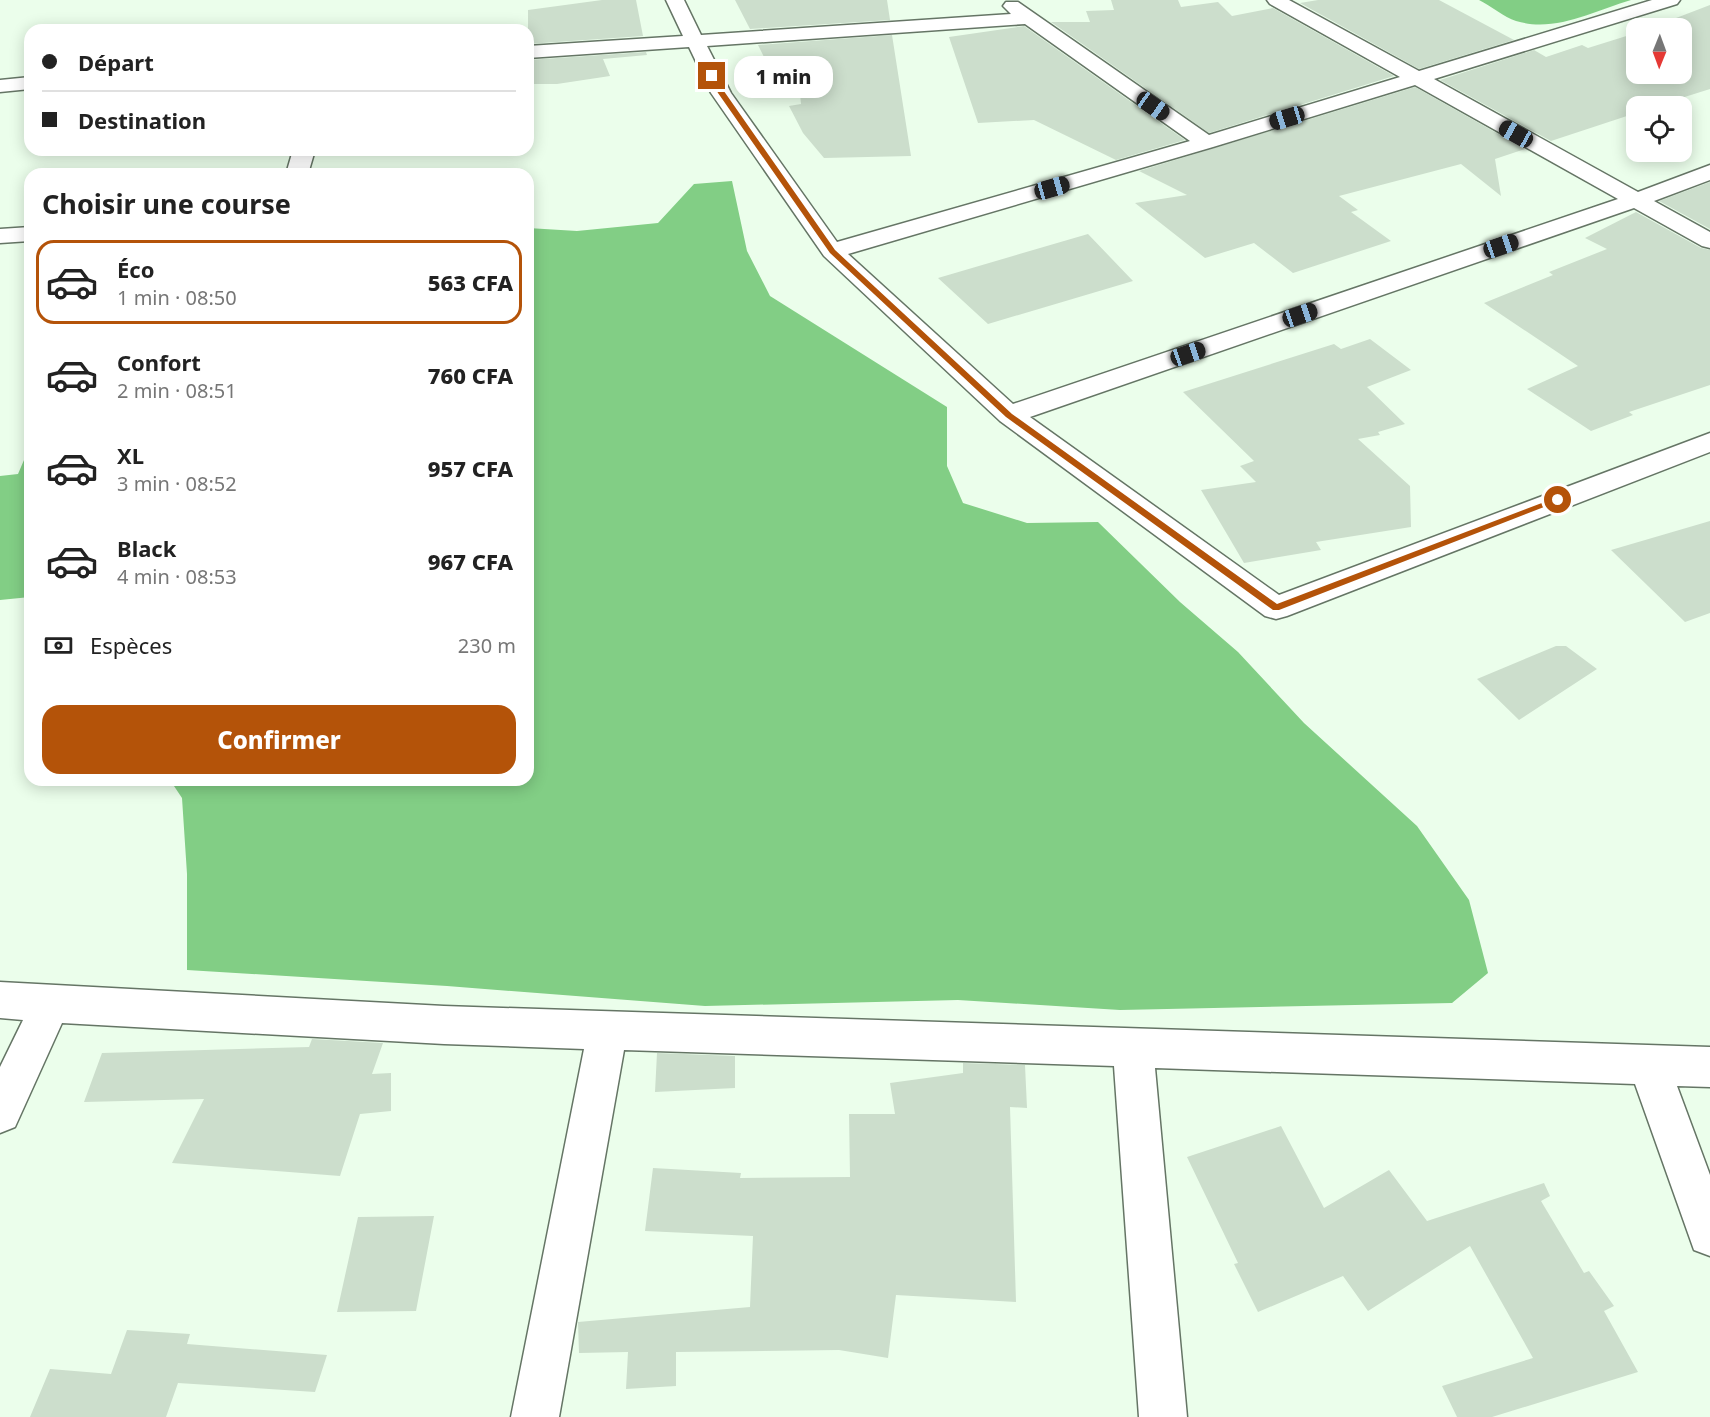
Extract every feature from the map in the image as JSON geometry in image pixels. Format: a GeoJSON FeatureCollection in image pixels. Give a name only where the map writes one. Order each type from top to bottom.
{"type":"FeatureCollection","features":[{"type":"Feature","properties":{"kind":"street"},"geometry":{"type":"LineString","coordinates":[[675,0],[721,93],[832,251],[1009,415],[1276,608],[1710,442]]}},
{"type":"Feature","properties":{"kind":"street"},"geometry":{"type":"LineString","coordinates":[[1004,0],[1206,143]]}},
{"type":"Feature","properties":{"kind":"street"},"geometry":{"type":"LineString","coordinates":[[1276,0],[1710,241]]}},
{"type":"Feature","properties":{"kind":"street"},"geometry":{"type":"LineString","coordinates":[[832,251],[1206,143],[1671,0]]}},
{"type":"Feature","properties":{"kind":"street"},"geometry":{"type":"LineString","coordinates":[[534,52],[1029,18]]}},
{"type":"Feature","properties":{"kind":"street"},"geometry":{"type":"LineString","coordinates":[[0,86],[24,84]]}},
{"type":"Feature","properties":{"kind":"street"},"geometry":{"type":"LineString","coordinates":[[1009,415],[1636,200],[1710,172]]}},
{"type":"Feature","properties":{"kind":"street"},"geometry":{"type":"LineString","coordinates":[[0,236],[24,234]]}},
{"type":"Feature","properties":{"kind":"street"},"geometry":{"type":"LineString","coordinates":[[0,1000],[444,1025],[1710,1067]]}},
{"type":"Feature","properties":{"kind":"street"},"geometry":{"type":"LineString","coordinates":[[0,1112],[51,1004]]}},
{"type":"Feature","properties":{"kind":"street"},"geometry":{"type":"LineString","coordinates":[[535,1417],[607,1031]]}},
{"type":"Feature","properties":{"kind":"street"},"geometry":{"type":"LineString","coordinates":[[1133,1048],[1162,1417]]}},
{"type":"Feature","properties":{"kind":"street"},"geometry":{"type":"LineString","coordinates":[[1649,1065],[1710,1234]]}},
{"type":"Feature","properties":{"kind":"shaded area"},"geometry":{"type":"Polygon","coordinates":[[[1479,0],[1631,0],[1560,23],[1531,24],[1507,17],[1479,0]]]}},
{"type":"Feature","properties":{"kind":"shaded area"},"geometry":{"type":"Polygon","coordinates":[[[732,181],[747,251],[770,296],[947,407],[947,466],[963,503],[1027,523],[1098,522],[1180,602],[1238,652],[1304,723],[1417,826],[1469,900],[1488,973],[1452,1003],[1120,1010],[958,1000],[705,1006],[447,986],[187,970],[187,874],[182,798],[174,786],[534,786],[534,228],[577,231],[658,223],[694,184],[732,181]]]}},
{"type":"Feature","properties":{"kind":"shaded area"},"geometry":{"type":"Polygon","coordinates":[[[24,460],[24,598],[0,600],[0,476],[18,474],[24,460]]]}},
{"type":"Feature","properties":{"kind":"building"},"geometry":{"type":"Polygon","coordinates":[[[602,0],[636,0],[643,36],[534,44],[534,24],[528,24],[528,10],[602,0]]]}},
{"type":"Feature","properties":{"kind":"building"},"geometry":{"type":"Polygon","coordinates":[[[735,0],[887,0],[890,20],[750,29],[735,0]]]}},
{"type":"Feature","properties":{"kind":"building"},"geometry":{"type":"Polygon","coordinates":[[[1111,0],[1178,0],[1181,7],[1218,2],[1232,16],[1273,8],[1394,76],[1209,133],[1051,22],[1090,22],[1086,11],[1114,10],[1111,0]]]}},
{"type":"Feature","properties":{"kind":"building"},"geometry":{"type":"Polygon","coordinates":[[[1318,0],[1439,0],[1514,40],[1419,69],[1300,3],[1318,0]]]}},
{"type":"Feature","properties":{"kind":"building"},"geometry":{"type":"Polygon","coordinates":[[[1710,5],[1710,89],[1688,96],[1626,96],[1626,116],[1551,141],[1440,80],[1534,50],[1546,57],[1582,45],[1588,48],[1626,36],[1626,84],[1692,84],[1692,18],[1676,18],[1710,5]]]}},
{"type":"Feature","properties":{"kind":"building"},"geometry":{"type":"Polygon","coordinates":[[[1024,26],[1185,140],[1116,160],[1034,120],[978,123],[949,37],[1024,26]]]}},
{"type":"Feature","properties":{"kind":"building"},"geometry":{"type":"Polygon","coordinates":[[[892,35],[911,156],[824,158],[803,133],[789,106],[801,104],[799,83],[777,83],[758,45],[892,35]]]}},
{"type":"Feature","properties":{"kind":"building"},"geometry":{"type":"Polygon","coordinates":[[[646,52],[647,55],[603,59],[610,76],[557,84],[534,84],[534,60],[646,52]]]}},
{"type":"Feature","properties":{"kind":"building"},"geometry":{"type":"Polygon","coordinates":[[[1415,87],[1525,149],[1495,159],[1501,196],[1461,164],[1339,196],[1358,210],[1351,212],[1391,241],[1293,273],[1254,243],[1205,258],[1135,203],[1187,195],[1139,171],[1415,87]]]}},
{"type":"Feature","properties":{"kind":"building"},"geometry":{"type":"Polygon","coordinates":[[[1710,182],[1710,229],[1659,201],[1710,182]]]}},
{"type":"Feature","properties":{"kind":"building"},"geometry":{"type":"Polygon","coordinates":[[[1636,212],[1701,248],[1710,250],[1710,385],[1629,412],[1633,415],[1591,431],[1527,389],[1578,366],[1484,303],[1553,275],[1549,272],[1607,249],[1585,238],[1636,212]]]}},
{"type":"Feature","properties":{"kind":"building"},"geometry":{"type":"Polygon","coordinates":[[[1088,234],[1133,281],[988,324],[938,278],[1088,234]]]}},
{"type":"Feature","properties":{"kind":"building"},"geometry":{"type":"Polygon","coordinates":[[[1370,339],[1411,370],[1367,387],[1405,424],[1378,432],[1380,435],[1358,439],[1410,486],[1411,527],[1316,542],[1321,550],[1244,563],[1201,490],[1256,482],[1240,466],[1254,461],[1183,392],[1334,344],[1341,349],[1370,339]]]}},
{"type":"Feature","properties":{"kind":"building"},"geometry":{"type":"Polygon","coordinates":[[[1710,521],[1710,613],[1685,622],[1611,550],[1710,521]]]}},
{"type":"Feature","properties":{"kind":"building"},"geometry":{"type":"Polygon","coordinates":[[[1556,646],[1566,646],[1597,669],[1519,720],[1477,679],[1556,646]]]}},
{"type":"Feature","properties":{"kind":"building"},"geometry":{"type":"Polygon","coordinates":[[[312,1039],[383,1043],[372,1074],[391,1073],[391,1111],[360,1114],[340,1176],[172,1163],[204,1099],[84,1102],[102,1053],[309,1047],[312,1039]]]}},
{"type":"Feature","properties":{"kind":"building"},"geometry":{"type":"Polygon","coordinates":[[[657,1053],[735,1056],[735,1088],[655,1092],[657,1053]]]}},
{"type":"Feature","properties":{"kind":"building"},"geometry":{"type":"Polygon","coordinates":[[[963,1063],[1025,1065],[1027,1108],[1010,1107],[1016,1302],[896,1295],[888,1358],[839,1350],[676,1352],[676,1386],[626,1389],[628,1352],[579,1353],[578,1322],[750,1307],[753,1236],[645,1231],[653,1168],[741,1173],[740,1178],[850,1177],[849,1114],[895,1114],[890,1083],[963,1073],[963,1063]]]}},
{"type":"Feature","properties":{"kind":"building"},"geometry":{"type":"Polygon","coordinates":[[[1281,1126],[1324,1208],[1389,1170],[1427,1221],[1544,1183],[1550,1196],[1541,1201],[1584,1273],[1589,1271],[1614,1306],[1604,1311],[1638,1372],[1492,1417],[1457,1417],[1442,1386],[1533,1358],[1470,1246],[1368,1311],[1343,1276],[1258,1312],[1234,1264],[1238,1263],[1187,1157],[1281,1126]]]}},
{"type":"Feature","properties":{"kind":"building"},"geometry":{"type":"Polygon","coordinates":[[[434,1216],[416,1311],[337,1312],[358,1217],[434,1216]]]}},
{"type":"Feature","properties":{"kind":"building"},"geometry":{"type":"Polygon","coordinates":[[[127,1330],[190,1334],[187,1344],[327,1355],[315,1392],[178,1383],[166,1417],[30,1417],[50,1369],[111,1374],[127,1330]]]}},
{"type":"Feature","properties":{"kind":"route"},"geometry":{"type":"LineString","coordinates":[[712,76],[721,93],[832,251],[1009,415],[1276,608],[1558,500]]}}]}
